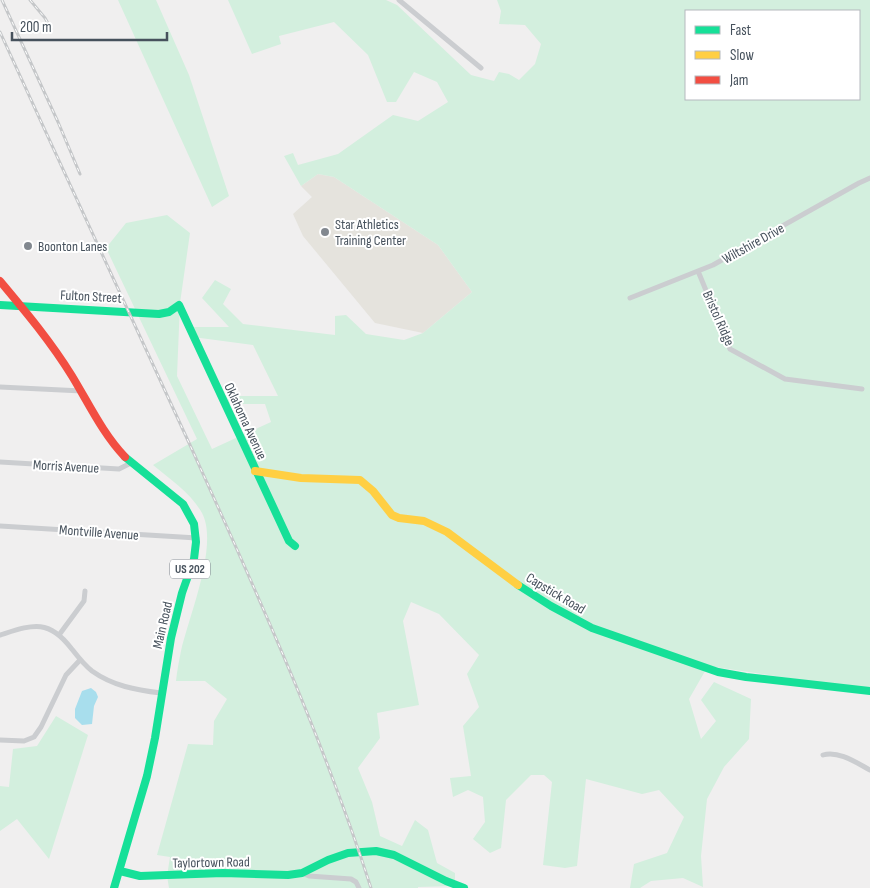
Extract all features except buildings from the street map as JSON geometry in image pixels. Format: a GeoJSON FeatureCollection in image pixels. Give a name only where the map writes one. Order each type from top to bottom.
{"type":"FeatureCollection","features":[{"type":"Feature","properties":{"kind":"street"},"geometry":{"type":"LineString","coordinates":[[399,0],[481,68]]}},
{"type":"Feature","properties":{"kind":"street","name":"Wiltshire Drive"},"geometry":{"type":"LineString","coordinates":[[630,298],[713,265],[870,178]]}},
{"type":"Feature","properties":{"kind":"street","name":"Bristol Ridge"},"geometry":{"type":"LineString","coordinates":[[698,271],[730,349],[785,379],[862,389]]}},
{"type":"Feature","properties":{"kind":"street"},"geometry":{"type":"LineString","coordinates":[[0,281],[64,363],[116,446],[131,463],[180,502],[193,521],[197,538]]}},
{"type":"Feature","properties":{"kind":"street","name":"Fulton Street"},"geometry":{"type":"LineString","coordinates":[[0,305],[128,310],[159,314],[170,312],[179,306]]}},
{"type":"Feature","properties":{"kind":"street","name":"Oklahoma Avenue"},"geometry":{"type":"LineString","coordinates":[[179,306],[255,471],[289,541],[294,546]]}},
{"type":"Feature","properties":{"kind":"street"},"geometry":{"type":"LineString","coordinates":[[0,388],[82,392]]}},
{"type":"Feature","properties":{"kind":"street","name":"Morris Avenue"},"geometry":{"type":"LineString","coordinates":[[0,462],[119,469],[131,463]]}},
{"type":"Feature","properties":{"kind":"street","name":"Capstick Road"},"geometry":{"type":"LineString","coordinates":[[255,471],[301,478],[360,480],[374,491],[392,515],[399,518],[424,521],[447,532],[515,584],[592,628],[675,656],[701,667],[725,673],[870,692]]}},
{"type":"Feature","properties":{"kind":"street","name":"Montville Avenue"},"geometry":{"type":"LineString","coordinates":[[0,526],[197,538]]}},
{"type":"Feature","properties":{"kind":"street","name":"Main Road"},"geometry":{"type":"LineString","coordinates":[[114,888],[155,739],[161,694],[177,612],[197,546],[197,538]]}},
{"type":"Feature","properties":{"kind":"street"},"geometry":{"type":"LineString","coordinates":[[59,635],[84,602],[85,591]]}},
{"type":"Feature","properties":{"kind":"street"},"geometry":{"type":"LineString","coordinates":[[0,635],[35,625],[46,627],[59,635],[91,670],[109,681],[134,689],[161,694]]}},
{"type":"Feature","properties":{"kind":"street"},"geometry":{"type":"LineString","coordinates":[[0,740],[24,741],[36,735],[66,675],[80,660]]}},
{"type":"Feature","properties":{"kind":"street"},"geometry":{"type":"LineString","coordinates":[[823,755],[829,753],[849,759],[870,770]]}},
{"type":"Feature","properties":{"kind":"street","name":"Taylortown Road"},"geometry":{"type":"LineString","coordinates":[[120,871],[149,876],[223,873],[288,875],[302,873],[337,856],[357,851],[376,851],[394,855],[464,888]]}},
{"type":"Feature","properties":{"kind":"street","name":"Taylortown Road"},"geometry":{"type":"LineString","coordinates":[[302,873],[309,876],[351,879],[356,882],[359,888]]}},
{"type":"Feature","properties":{"kind":"shaded area"},"geometry":{"type":"Polygon","coordinates":[[[318,174],[334,177],[438,245],[472,292],[423,333],[375,323],[303,236],[293,214],[312,197],[301,186],[318,174]]]}},
{"type":"Feature","properties":{"kind":"green space"},"geometry":{"type":"Polygon","coordinates":[[[118,0],[156,0],[189,75],[229,196],[212,207],[118,0]]]}},
{"type":"Feature","properties":{"kind":"green space"},"geometry":{"type":"Polygon","coordinates":[[[228,0],[386,0],[397,5],[471,75],[494,81],[499,72],[509,74],[519,80],[535,64],[541,44],[525,25],[499,24],[501,11],[497,0],[870,0],[870,690],[708,666],[689,699],[701,739],[716,721],[701,700],[714,682],[751,699],[749,739],[724,767],[707,799],[701,856],[703,887],[683,878],[651,881],[640,888],[630,888],[634,864],[667,853],[684,817],[659,790],[642,794],[586,779],[577,866],[565,868],[543,865],[552,782],[544,775],[531,775],[506,800],[501,848],[490,853],[473,839],[485,822],[483,797],[468,790],[453,797],[450,778],[471,776],[463,726],[479,707],[467,674],[479,655],[439,614],[411,602],[403,621],[419,705],[377,713],[380,738],[358,768],[372,802],[380,836],[402,846],[415,820],[428,830],[437,863],[455,873],[455,886],[418,888],[169,888],[167,876],[170,857],[157,855],[188,744],[213,745],[214,721],[227,699],[205,681],[176,681],[181,651],[205,561],[206,527],[202,513],[192,499],[153,465],[197,439],[106,248],[126,223],[167,215],[190,233],[180,303],[177,376],[212,449],[271,422],[265,404],[224,404],[220,396],[278,396],[253,345],[193,337],[188,327],[229,327],[202,298],[215,280],[231,289],[223,304],[243,324],[335,335],[335,316],[346,315],[366,334],[404,340],[423,333],[472,292],[438,245],[334,177],[318,174],[301,186],[284,156],[293,153],[298,165],[338,154],[393,115],[418,121],[448,102],[437,82],[414,72],[396,102],[387,102],[368,55],[334,22],[279,36],[281,44],[252,54],[228,0]]]}},
{"type":"Feature","properties":{"kind":"green space"},"geometry":{"type":"Polygon","coordinates":[[[56,716],[88,735],[49,859],[17,819],[0,831],[0,786],[9,787],[13,749],[37,746],[56,716]]]}},
{"type":"Feature","properties":{"kind":"water"},"geometry":{"type":"Polygon","coordinates":[[[91,688],[98,697],[94,706],[92,724],[82,725],[75,718],[75,709],[82,691],[91,688]]]}},
{"type":"Feature","properties":{"kind":"railway"},"geometry":{"type":"LineString","coordinates":[[2,0],[80,174]]}},
{"type":"Feature","properties":{"kind":"railway"},"geometry":{"type":"LineString","coordinates":[[30,0],[45,18],[51,29]]}},
{"type":"Feature","properties":{"kind":"railway"},"geometry":{"type":"LineString","coordinates":[[0,32],[190,445],[287,664],[310,719],[371,888]]}},
{"type":"Feature","properties":{"kind":"traffic: fast"},"geometry":{"type":"LineString","coordinates":[[0,305],[159,314],[169,312],[179,305],[289,541],[295,546]]}},
{"type":"Feature","properties":{"kind":"traffic: fast"},"geometry":{"type":"LineString","coordinates":[[114,888],[147,776],[171,638],[182,593],[194,559],[196,542],[194,524],[183,504],[125,457]]}},
{"type":"Feature","properties":{"kind":"traffic: fast"},"geometry":{"type":"LineString","coordinates":[[518,585],[551,606],[592,628],[718,672],[870,691]]}},
{"type":"Feature","properties":{"kind":"traffic: fast"},"geometry":{"type":"LineString","coordinates":[[120,871],[140,876],[223,873],[288,875],[302,873],[328,860],[348,853],[376,851],[394,855],[464,888]]}},
{"type":"Feature","properties":{"kind":"traffic: slow"},"geometry":{"type":"LineString","coordinates":[[255,471],[301,478],[360,480],[373,491],[392,515],[399,518],[424,521],[447,532],[518,585]]}},
{"type":"Feature","properties":{"kind":"traffic: jam"},"geometry":{"type":"LineString","coordinates":[[0,281],[56,351],[103,429],[125,457]]}},
{"type":"Feature","properties":{"kind":"place","name":"Star Athletics Training Center"},"geometry":{"type":"Point","coordinates":[325,232]}},
{"type":"Feature","properties":{"kind":"place","name":"Boonton Lanes"},"geometry":{"type":"Point","coordinates":[28,246]}}]}
